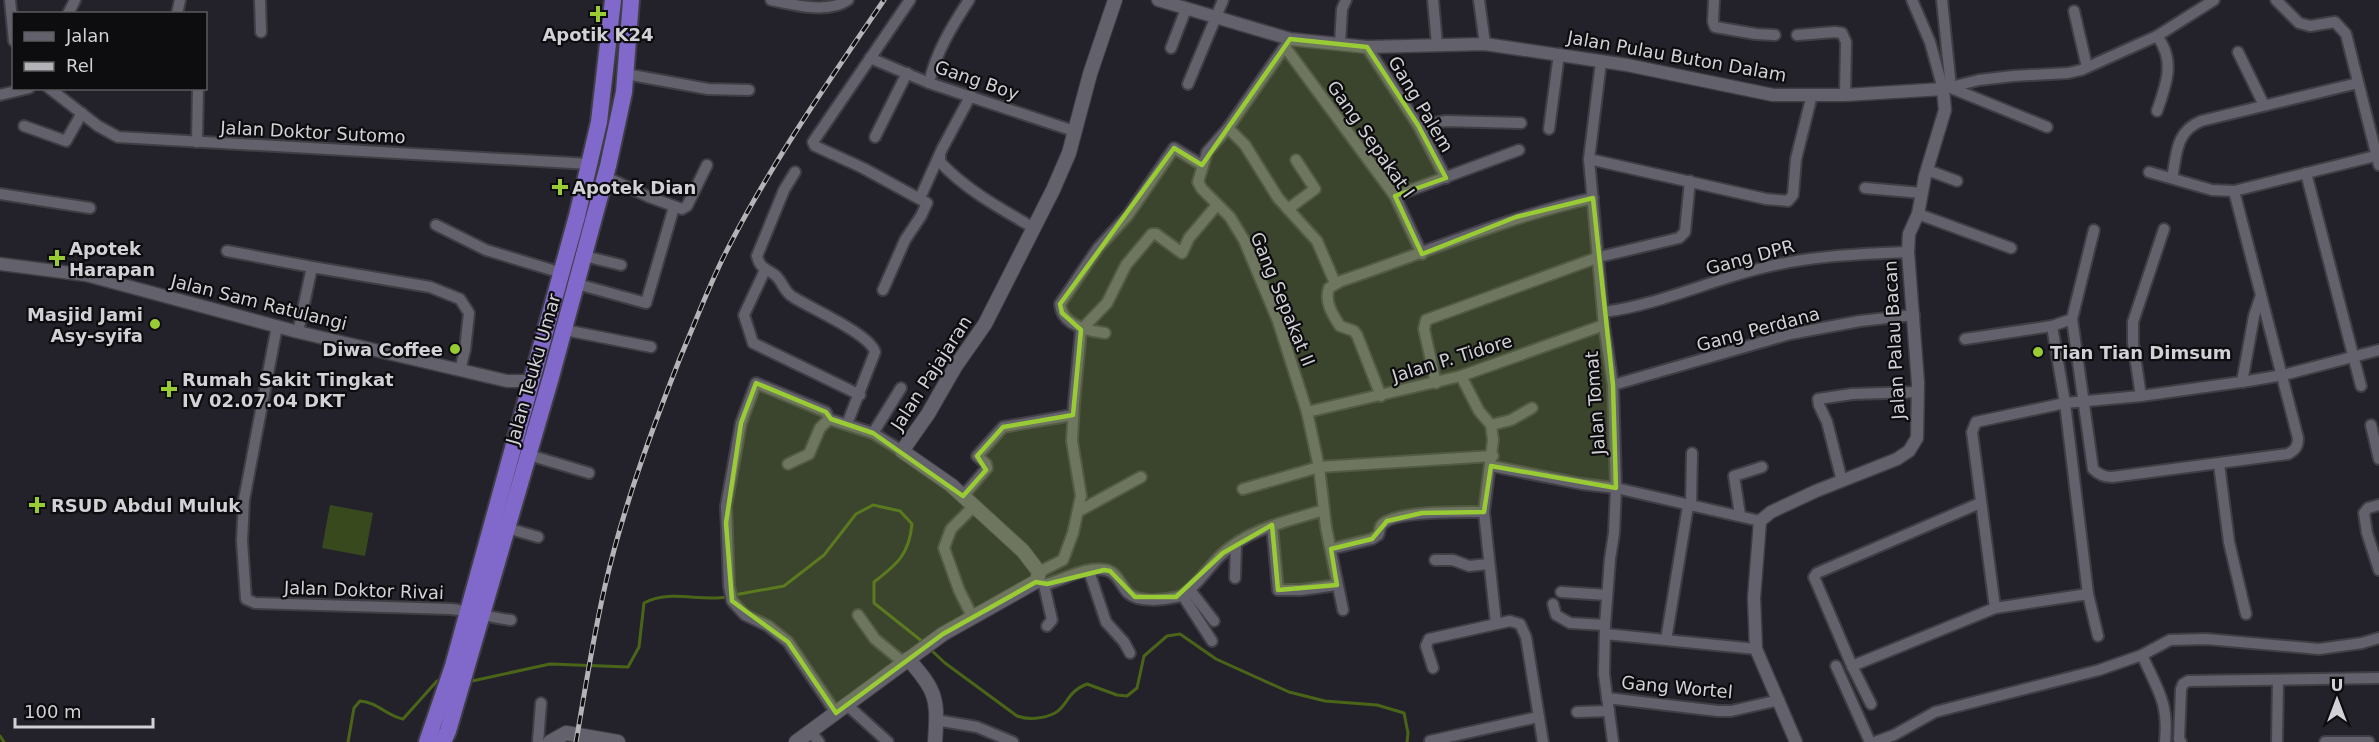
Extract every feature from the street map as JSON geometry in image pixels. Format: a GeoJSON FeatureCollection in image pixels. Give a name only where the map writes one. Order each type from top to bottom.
{"type":"FeatureCollection","features":[{"type":"Feature","properties":{"kind":"highway","name":"Jalan Teuku Umar"},"geometry":{"type":"LineString","coordinates":[[427,742],[453,666],[507,528],[521,461],[528,397],[590,164],[603,99],[613,0]]}},
{"type":"Feature","properties":{"kind":"highway","name":"Jalan Teuku Umar"},"geometry":{"type":"LineString","coordinates":[[443,742],[475,613],[521,461],[540,417],[577,284],[622,101],[631,0]]}},
{"type":"Feature","properties":{"kind":"highway"},"geometry":{"type":"LineString","coordinates":[[528,397],[540,417]]}},
{"type":"Feature","properties":{"kind":"main road","name":"Jalan Pajajaran"},"geometry":{"type":"LineString","coordinates":[[1040,579],[1023,551],[951,485],[902,451],[928,414],[954,367],[981,329],[1034,228],[1069,153],[1090,74],[1115,0]]}},
{"type":"Feature","properties":{"kind":"main road"},"geometry":{"type":"LineString","coordinates":[[796,742],[815,737],[842,709],[943,634],[1040,579]]}},
{"type":"Feature","properties":{"kind":"main road"},"geometry":{"type":"LineString","coordinates":[[906,661],[931,687],[935,696],[934,742]]}},
{"type":"Feature","properties":{"kind":"main road"},"geometry":{"type":"LineString","coordinates":[[558,740],[566,733],[574,733],[612,741]]}},
{"type":"Feature","properties":{"kind":"street"},"geometry":{"type":"LineString","coordinates":[[10,0],[12,20]]}},
{"type":"Feature","properties":{"kind":"street"},"geometry":{"type":"LineString","coordinates":[[260,0],[261,32]]}},
{"type":"Feature","properties":{"kind":"street"},"geometry":{"type":"LineString","coordinates":[[771,0],[818,7],[839,6],[848,0]]}},
{"type":"Feature","properties":{"kind":"street"},"geometry":{"type":"LineString","coordinates":[[883,290],[905,240],[927,206],[925,201],[812,143],[910,0]]}},
{"type":"Feature","properties":{"kind":"street"},"geometry":{"type":"LineString","coordinates":[[929,82],[944,40],[969,0]]}},
{"type":"Feature","properties":{"kind":"street","name":"Jalan Pulau Buton Dalam"},"geometry":{"type":"LineString","coordinates":[[1158,0],[1287,43],[1340,43],[1367,46],[1485,44],[1559,54],[1773,95],[1845,95],[1947,88],[1979,80],[2068,73],[2157,36],[2214,0]]}},
{"type":"Feature","properties":{"kind":"street"},"geometry":{"type":"LineString","coordinates":[[1188,84],[1223,0]]}},
{"type":"Feature","properties":{"kind":"street"},"geometry":{"type":"LineString","coordinates":[[1340,43],[1342,9],[1347,0]]}},
{"type":"Feature","properties":{"kind":"street"},"geometry":{"type":"LineString","coordinates":[[1433,0],[1437,44]]}},
{"type":"Feature","properties":{"kind":"street"},"geometry":{"type":"LineString","coordinates":[[1479,0],[1485,44]]}},
{"type":"Feature","properties":{"kind":"street"},"geometry":{"type":"LineString","coordinates":[[1714,0],[1713,22],[1715,27],[1731,31],[1775,35]]}},
{"type":"Feature","properties":{"kind":"street"},"geometry":{"type":"LineString","coordinates":[[1912,0],[1947,88],[2047,127]]}},
{"type":"Feature","properties":{"kind":"street"},"geometry":{"type":"LineString","coordinates":[[1942,0],[1947,88]]}},
{"type":"Feature","properties":{"kind":"street"},"geometry":{"type":"LineString","coordinates":[[2150,172],[2212,190],[2234,191],[2306,173],[2378,159],[2346,34],[2339,24],[2329,21],[2310,26],[2299,24],[2276,0]]}},
{"type":"Feature","properties":{"kind":"street"},"geometry":{"type":"LineString","coordinates":[[1172,48],[1186,9]]}},
{"type":"Feature","properties":{"kind":"street"},"geometry":{"type":"LineString","coordinates":[[2074,11],[2087,67]]}},
{"type":"Feature","properties":{"kind":"street"},"geometry":{"type":"LineString","coordinates":[[1797,35],[1842,33],[1846,42],[1845,95]]}},
{"type":"Feature","properties":{"kind":"street"},"geometry":{"type":"LineString","coordinates":[[2157,36],[2167,55],[2169,75],[2157,111]]}},
{"type":"Feature","properties":{"kind":"street"},"geometry":{"type":"LineString","coordinates":[[1105,333],[1082,330],[1062,313],[1060,304],[1098,248],[1128,215],[1174,148],[1202,165],[1207,153],[1228,128],[1287,43]]}},
{"type":"Feature","properties":{"kind":"street","name":"Gang Sepakat I"},"geometry":{"type":"LineString","coordinates":[[1287,43],[1395,196],[1422,254]]}},
{"type":"Feature","properties":{"kind":"street","name":"Gang Palem"},"geometry":{"type":"LineString","coordinates":[[1367,46],[1418,125],[1446,178]]}},
{"type":"Feature","properties":{"kind":"street"},"geometry":{"type":"LineString","coordinates":[[2238,52],[2264,105]]}},
{"type":"Feature","properties":{"kind":"street"},"geometry":{"type":"LineString","coordinates":[[1549,129],[1559,54]]}},
{"type":"Feature","properties":{"kind":"street","name":"Gang Boy"},"geometry":{"type":"LineString","coordinates":[[870,58],[929,82],[1074,131]]}},
{"type":"Feature","properties":{"kind":"street","name":"Jalan Tomat"},"geometry":{"type":"LineString","coordinates":[[1602,62],[1589,159],[1604,325],[1613,385],[1617,488],[1607,595],[1604,674],[1613,742]]}},
{"type":"Feature","properties":{"kind":"street"},"geometry":{"type":"LineString","coordinates":[[875,137],[907,73]]}},
{"type":"Feature","properties":{"kind":"street"},"geometry":{"type":"LineString","coordinates":[[626,74],[708,89],[749,90]]}},
{"type":"Feature","properties":{"kind":"street"},"geometry":{"type":"LineString","coordinates":[[2172,178],[2181,136],[2190,126],[2201,121],[2358,82]]}},
{"type":"Feature","properties":{"kind":"street","name":"Jalan Palau Bacan"},"geometry":{"type":"LineString","coordinates":[[1760,521],[1772,512],[1897,459],[1909,451],[1917,438],[1918,392],[1908,252],[1909,234],[1918,214],[1927,170],[1945,110],[1947,88]]}},
{"type":"Feature","properties":{"kind":"street"},"geometry":{"type":"LineString","coordinates":[[0,95],[21,90]]}},
{"type":"Feature","properties":{"kind":"street","name":"Jalan Doktor Sutomo"},"geometry":{"type":"LineString","coordinates":[[52,90],[118,137],[590,164]]}},
{"type":"Feature","properties":{"kind":"street"},"geometry":{"type":"LineString","coordinates":[[197,142],[198,90]]}},
{"type":"Feature","properties":{"kind":"street"},"geometry":{"type":"LineString","coordinates":[[920,198],[970,95]]}},
{"type":"Feature","properties":{"kind":"street"},"geometry":{"type":"LineString","coordinates":[[1589,159],[1782,202],[1791,200],[1794,195],[1796,159],[1812,95]]}},
{"type":"Feature","properties":{"kind":"street"},"geometry":{"type":"LineString","coordinates":[[24,126],[66,141],[82,113]]}},
{"type":"Feature","properties":{"kind":"street"},"geometry":{"type":"LineString","coordinates":[[1418,125],[1446,121],[1521,123]]}},
{"type":"Feature","properties":{"kind":"street"},"geometry":{"type":"LineString","coordinates":[[1228,128],[1245,145],[1278,198],[1317,241],[1335,283]]}},
{"type":"Feature","properties":{"kind":"street"},"geometry":{"type":"LineString","coordinates":[[1395,196],[1520,150]]}},
{"type":"Feature","properties":{"kind":"street"},"geometry":{"type":"LineString","coordinates":[[940,155],[940,162],[975,191],[1034,228]]}},
{"type":"Feature","properties":{"kind":"street"},"geometry":{"type":"LineString","coordinates":[[1288,208],[1315,189],[1296,160]]}},
{"type":"Feature","properties":{"kind":"street"},"geometry":{"type":"LineString","coordinates":[[604,176],[674,207],[682,208],[687,206],[706,165]]}},
{"type":"Feature","properties":{"kind":"street","name":"Gang Sepakat II"},"geometry":{"type":"LineString","coordinates":[[1202,165],[1198,177],[1199,185],[1230,217],[1244,240],[1278,321],[1307,412],[1319,467],[1324,510],[1343,610]]}},
{"type":"Feature","properties":{"kind":"street"},"geometry":{"type":"LineString","coordinates":[[1927,170],[1957,181]]}},
{"type":"Feature","properties":{"kind":"street"},"geometry":{"type":"LineString","coordinates":[[795,172],[784,190],[757,256],[759,265],[775,275],[790,296],[861,336],[873,346],[875,352],[847,424]]}},
{"type":"Feature","properties":{"kind":"street"},"geometry":{"type":"LineString","coordinates":[[2306,173],[2361,386]]}},
{"type":"Feature","properties":{"kind":"street"},"geometry":{"type":"LineString","coordinates":[[1436,383],[1424,329],[1426,320],[1599,257],[1679,238],[1684,232],[1690,181]]}},
{"type":"Feature","properties":{"kind":"street"},"geometry":{"type":"LineString","coordinates":[[1865,188],[1922,193]]}},
{"type":"Feature","properties":{"kind":"street"},"geometry":{"type":"LineString","coordinates":[[2094,231],[2072,319],[2093,469],[2105,477],[2288,454],[2298,445],[2298,438],[2234,191]]}},
{"type":"Feature","properties":{"kind":"street"},"geometry":{"type":"LineString","coordinates":[[0,194],[90,208]]}},
{"type":"Feature","properties":{"kind":"street"},"geometry":{"type":"LineString","coordinates":[[1381,396],[1358,335],[1340,326],[1332,313],[1327,293],[1329,288],[1335,283],[1422,254],[1516,217],[1593,198]]}},
{"type":"Feature","properties":{"kind":"street"},"geometry":{"type":"LineString","coordinates":[[1040,579],[1063,560],[1079,511],[1081,496],[1072,441],[1082,330],[1107,303],[1126,265],[1152,234],[1156,234],[1182,253],[1189,238],[1217,205]]}},
{"type":"Feature","properties":{"kind":"street"},"geometry":{"type":"LineString","coordinates":[[577,284],[646,303],[674,207]]}},
{"type":"Feature","properties":{"kind":"street"},"geometry":{"type":"LineString","coordinates":[[1918,214],[2011,248]]}},
{"type":"Feature","properties":{"kind":"street"},"geometry":{"type":"LineString","coordinates":[[436,225],[486,250],[562,273]]}},
{"type":"Feature","properties":{"kind":"street"},"geometry":{"type":"LineString","coordinates":[[2141,396],[2133,343],[2133,322],[2164,228]]}},
{"type":"Feature","properties":{"kind":"street"},"geometry":{"type":"LineString","coordinates":[[227,251],[430,287],[460,300],[469,313],[460,370]]}},
{"type":"Feature","properties":{"kind":"street","name":"Gang DPR"},"geometry":{"type":"LineString","coordinates":[[1604,312],[1630,309],[1769,266],[1825,255],[1908,252]]}},
{"type":"Feature","properties":{"kind":"street"},"geometry":{"type":"LineString","coordinates":[[584,256],[621,265]]}},
{"type":"Feature","properties":{"kind":"street","name":"Jalan Sam Ratulangi"},"geometry":{"type":"LineString","coordinates":[[0,264],[86,275],[298,332],[507,381],[528,397]]}},
{"type":"Feature","properties":{"kind":"street"},"geometry":{"type":"LineString","coordinates":[[298,332],[312,267]]}},
{"type":"Feature","properties":{"kind":"street"},"geometry":{"type":"LineString","coordinates":[[765,270],[744,315],[753,343],[860,395]]}},
{"type":"Feature","properties":{"kind":"street"},"geometry":{"type":"LineString","coordinates":[[2242,382],[2253,316],[2261,295]]}},
{"type":"Feature","properties":{"kind":"street","name":"Gang Perdana"},"geometry":{"type":"LineString","coordinates":[[1613,385],[1790,334],[1860,321],[1914,315]]}},
{"type":"Feature","properties":{"kind":"street"},"geometry":{"type":"LineString","coordinates":[[1965,339],[2052,326],[2072,319]]}},
{"type":"Feature","properties":{"kind":"street","name":"Jalan P. Tidore"},"geometry":{"type":"LineString","coordinates":[[1307,412],[1461,376],[1604,325]]}},
{"type":"Feature","properties":{"kind":"street","name":"Jalan Doktor Rivai"},"geometry":{"type":"LineString","coordinates":[[277,326],[244,500],[242,541],[246,599],[255,603],[475,613],[511,620]]}},
{"type":"Feature","properties":{"kind":"street"},"geometry":{"type":"LineString","coordinates":[[2052,326],[2065,403],[2088,594],[2098,636]]}},
{"type":"Feature","properties":{"kind":"street"},"geometry":{"type":"LineString","coordinates":[[565,330],[651,347]]}},
{"type":"Feature","properties":{"kind":"street"},"geometry":{"type":"LineString","coordinates":[[1995,608],[1980,503],[1972,432],[1974,423],[2084,400],[2141,396],[2283,375],[2379,350]]}},
{"type":"Feature","properties":{"kind":"street"},"geometry":{"type":"LineString","coordinates":[[1461,376],[1479,411],[1491,425],[1494,440],[1484,512],[1496,624]]}},
{"type":"Feature","properties":{"kind":"street"},"geometry":{"type":"LineString","coordinates":[[829,419],[826,412],[756,383],[741,423],[729,485],[726,523],[729,586],[732,601],[745,615],[768,626],[788,642],[842,709],[888,742]]}},
{"type":"Feature","properties":{"kind":"street"},"geometry":{"type":"LineString","coordinates":[[873,433],[901,388]]}},
{"type":"Feature","properties":{"kind":"street"},"geometry":{"type":"LineString","coordinates":[[1842,481],[1827,422],[1818,399],[1861,394],[1918,392]]}},
{"type":"Feature","properties":{"kind":"street"},"geometry":{"type":"LineString","coordinates":[[1491,425],[1511,420],[1532,408]]}},
{"type":"Feature","properties":{"kind":"street"},"geometry":{"type":"LineString","coordinates":[[963,496],[987,468],[977,456],[1003,427],[1073,415]]}},
{"type":"Feature","properties":{"kind":"street"},"geometry":{"type":"LineString","coordinates":[[829,419],[873,433],[902,451]]}},
{"type":"Feature","properties":{"kind":"street"},"geometry":{"type":"LineString","coordinates":[[788,464],[809,454],[820,428],[829,419]]}},
{"type":"Feature","properties":{"kind":"street"},"geometry":{"type":"LineString","coordinates":[[2371,425],[2379,459]]}},
{"type":"Feature","properties":{"kind":"street"},"geometry":{"type":"LineString","coordinates":[[1666,640],[1689,506],[1692,453]]}},
{"type":"Feature","properties":{"kind":"street"},"geometry":{"type":"LineString","coordinates":[[521,461],[589,473]]}},
{"type":"Feature","properties":{"kind":"street"},"geometry":{"type":"LineString","coordinates":[[1243,489],[1319,467],[1492,461],[1582,484],[1617,488],[1760,521],[1754,598],[1756,649],[1796,742]]}},
{"type":"Feature","properties":{"kind":"street"},"geometry":{"type":"LineString","coordinates":[[2219,464],[2229,542],[2246,614]]}},
{"type":"Feature","properties":{"kind":"street"},"geometry":{"type":"LineString","coordinates":[[1740,515],[1734,476],[1762,467]]}},
{"type":"Feature","properties":{"kind":"street"},"geometry":{"type":"LineString","coordinates":[[1079,511],[1141,477]]}},
{"type":"Feature","properties":{"kind":"street"},"geometry":{"type":"LineString","coordinates":[[1871,704],[1814,579],[1815,575],[1980,503]]}},
{"type":"Feature","properties":{"kind":"street"},"geometry":{"type":"LineString","coordinates":[[2379,505],[2364,510],[2367,533],[2379,570]]}},
{"type":"Feature","properties":{"kind":"street"},"geometry":{"type":"LineString","coordinates":[[973,618],[959,590],[944,548],[951,529],[974,506]]}},
{"type":"Feature","properties":{"kind":"street"},"geometry":{"type":"LineString","coordinates":[[1040,579],[1108,570],[1130,595],[1135,597],[1161,599],[1186,593],[1215,561],[1236,544],[1272,526],[1324,510]]}},
{"type":"Feature","properties":{"kind":"street"},"geometry":{"type":"LineString","coordinates":[[1331,549],[1378,536],[1381,526],[1387,521],[1422,513],[1484,512]]}},
{"type":"Feature","properties":{"kind":"street"},"geometry":{"type":"LineString","coordinates":[[1272,526],[1278,590],[1301,590],[1337,585]]}},
{"type":"Feature","properties":{"kind":"street"},"geometry":{"type":"LineString","coordinates":[[507,528],[538,537]]}},
{"type":"Feature","properties":{"kind":"street"},"geometry":{"type":"LineString","coordinates":[[1235,578],[1236,544]]}},
{"type":"Feature","properties":{"kind":"street"},"geometry":{"type":"LineString","coordinates":[[1436,560],[1453,560],[1469,566],[1489,564]]}},
{"type":"Feature","properties":{"kind":"street"},"geometry":{"type":"LineString","coordinates":[[1089,571],[1106,622],[1125,642],[1130,654]]}},
{"type":"Feature","properties":{"kind":"street"},"geometry":{"type":"LineString","coordinates":[[1040,579],[1052,620],[1047,626]]}},
{"type":"Feature","properties":{"kind":"street"},"geometry":{"type":"LineString","coordinates":[[1561,591],[1607,595]]}},
{"type":"Feature","properties":{"kind":"street"},"geometry":{"type":"LineString","coordinates":[[1186,593],[1214,621]]}},
{"type":"Feature","properties":{"kind":"street"},"geometry":{"type":"LineString","coordinates":[[1186,593],[1212,641]]}},
{"type":"Feature","properties":{"kind":"street"},"geometry":{"type":"LineString","coordinates":[[1852,666],[1995,608],[2088,594]]}},
{"type":"Feature","properties":{"kind":"street"},"geometry":{"type":"LineString","coordinates":[[1553,604],[1556,615],[1569,623],[1666,640],[1756,649]]}},
{"type":"Feature","properties":{"kind":"street"},"geometry":{"type":"LineString","coordinates":[[858,615],[875,639],[906,661]]}},
{"type":"Feature","properties":{"kind":"street"},"geometry":{"type":"LineString","coordinates":[[1433,668],[1426,646],[1429,639],[1514,621],[1520,624],[1526,637],[1543,742]]}},
{"type":"Feature","properties":{"kind":"street"},"geometry":{"type":"LineString","coordinates":[[1875,742],[1903,737],[1935,712],[2099,670],[2142,655],[2170,640],[2206,639],[2319,649],[2362,643],[2379,638]]}},
{"type":"Feature","properties":{"kind":"street"},"geometry":{"type":"LineString","coordinates":[[2142,655],[2163,698],[2168,720],[2165,742]]}},
{"type":"Feature","properties":{"kind":"street"},"geometry":{"type":"LineString","coordinates":[[1836,666],[1870,742]]}},
{"type":"Feature","properties":{"kind":"street"},"geometry":{"type":"LineString","coordinates":[[2181,742],[2179,738],[2183,684],[2188,681],[2379,678]]}},
{"type":"Feature","properties":{"kind":"street"},"geometry":{"type":"LineString","coordinates":[[2277,742],[2278,680]]}},
{"type":"Feature","properties":{"kind":"street","name":"Gang Wortel"},"geometry":{"type":"LineString","coordinates":[[1607,698],[1718,711],[1731,711],[1779,700]]}},
{"type":"Feature","properties":{"kind":"street"},"geometry":{"type":"LineString","coordinates":[[538,742],[541,703]]}},
{"type":"Feature","properties":{"kind":"street"},"geometry":{"type":"LineString","coordinates":[[1577,712],[1609,711]]}},
{"type":"Feature","properties":{"kind":"street"},"geometry":{"type":"LineString","coordinates":[[1430,741],[1538,717]]}},
{"type":"Feature","properties":{"kind":"street"},"geometry":{"type":"LineString","coordinates":[[936,720],[977,727],[1013,742]]}},
{"type":"Feature","properties":{"kind":"street"},"geometry":{"type":"LineString","coordinates":[[2325,742],[2369,742]]}},
{"type":"Feature","properties":{"kind":"highlighted area"},"geometry":{"type":"Polygon","coordinates":[[[1290,39],[1367,47],[1418,125],[1446,178],[1395,196],[1422,254],[1516,217],[1593,198],[1613,385],[1616,488],[1491,466],[1484,512],[1422,513],[1387,521],[1372,539],[1331,549],[1337,585],[1278,590],[1272,525],[1223,553],[1176,597],[1135,597],[1110,571],[1104,570],[1047,584],[1036,582],[943,634],[836,713],[788,642],[732,601],[726,523],[741,423],[756,383],[826,412],[831,419],[873,433],[963,496],[986,470],[977,456],[1003,427],[1073,415],[1081,330],[1062,313],[1060,304],[1174,148],[1202,165],[1290,39]]]}},
{"type":"Feature","properties":{"kind":"green space"},"geometry":{"type":"Polygon","coordinates":[[[330,505],[373,513],[365,556],[322,548],[330,505]]]}},
{"type":"Feature","properties":{"kind":"waterway"},"geometry":{"type":"LineString","coordinates":[[734,595],[784,586],[824,555],[856,514],[873,505],[900,511],[912,524],[908,544],[895,564],[874,582],[874,603],[923,642]]}},
{"type":"Feature","properties":{"kind":"waterway"},"geometry":{"type":"LineString","coordinates":[[472,681],[550,664],[628,667],[639,647],[644,603],[674,596],[727,597]]}},
{"type":"Feature","properties":{"kind":"waterway"},"geometry":{"type":"LineString","coordinates":[[930,649],[945,663],[1017,716],[1036,718],[1055,713],[1063,707],[1075,691],[1087,684],[1117,695],[1127,696],[1137,688],[1144,656],[1167,636],[1180,634],[1216,659],[1289,692],[1325,701],[1377,705],[1404,713],[1408,733],[1407,742]]}},
{"type":"Feature","properties":{"kind":"waterway"},"geometry":{"type":"LineString","coordinates":[[348,742],[354,708],[360,701],[372,704],[403,719],[437,681],[443,680]]}},
{"type":"Feature","properties":{"kind":"waterway"},"geometry":{"type":"LineString","coordinates":[[0,736],[4,742]]}},
{"type":"Feature","properties":{"kind":"railway"},"geometry":{"type":"LineString","coordinates":[[576,742],[612,557],[638,470],[680,358],[707,293],[742,221],[800,124],[884,0]]}},
{"type":"Feature","properties":{"kind":"place","name":"Apotik K24"},"geometry":{"type":"Point","coordinates":[598,14]}},
{"type":"Feature","properties":{"kind":"place","name":"Apotek Dian"},"geometry":{"type":"Point","coordinates":[560,187]}},
{"type":"Feature","properties":{"kind":"place","name":"Apotek Harapan"},"geometry":{"type":"Point","coordinates":[57,258]}},
{"type":"Feature","properties":{"kind":"place","name":"Masjid Jami Asy-syifa"},"geometry":{"type":"Point","coordinates":[155,324]}},
{"type":"Feature","properties":{"kind":"place","name":"Diwa Coffee"},"geometry":{"type":"Point","coordinates":[455,349]}},
{"type":"Feature","properties":{"kind":"place","name":"Tian Tian Dimsum"},"geometry":{"type":"Point","coordinates":[2038,352]}},
{"type":"Feature","properties":{"kind":"place","name":"Rumah Sakit Tingkat IV 02.07.04 DKT"},"geometry":{"type":"Point","coordinates":[169,389]}},
{"type":"Feature","properties":{"kind":"place","name":"RSUD Abdul Muluk"},"geometry":{"type":"Point","coordinates":[37,505]}}]}
